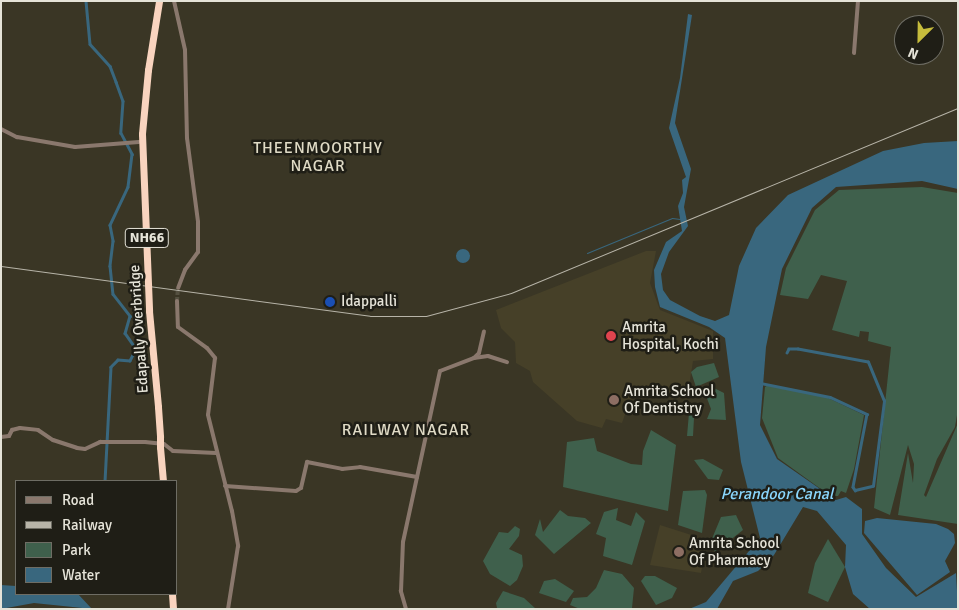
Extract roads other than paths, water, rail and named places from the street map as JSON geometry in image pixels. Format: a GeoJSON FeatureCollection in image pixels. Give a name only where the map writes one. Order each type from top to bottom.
{"type":"FeatureCollection","features":[{"type":"Feature","properties":{"kind":"highway","name":"Edapally Overbridge"},"geometry":{"type":"LineString","coordinates":[[159,1],[148,70],[142,134],[149,311],[163,480]]}},
{"type":"Feature","properties":{"kind":"highway"},"geometry":{"type":"LineString","coordinates":[[172,595],[173,609]]}},
{"type":"Feature","properties":{"kind":"street"},"geometry":{"type":"LineString","coordinates":[[174,1],[185,56],[187,138],[198,222],[198,252],[185,270],[178,288]]}},
{"type":"Feature","properties":{"kind":"street"},"geometry":{"type":"LineString","coordinates":[[854,53],[858,1]]}},
{"type":"Feature","properties":{"kind":"street"},"geometry":{"type":"LineString","coordinates":[[1,129],[16,137],[69,147],[139,142]]}},
{"type":"Feature","properties":{"kind":"street"},"geometry":{"type":"LineString","coordinates":[[177,301],[178,327],[207,348],[215,358],[208,415],[238,546],[228,609]]}},
{"type":"Feature","properties":{"kind":"street"},"geometry":{"type":"LineString","coordinates":[[474,358],[479,353],[484,332]]}},
{"type":"Feature","properties":{"kind":"street"},"geometry":{"type":"LineString","coordinates":[[406,609],[401,591],[401,564],[407,514],[440,370],[474,358],[488,356],[507,362]]}},
{"type":"Feature","properties":{"kind":"street"},"geometry":{"type":"LineString","coordinates":[[1,437],[8,436],[12,430],[20,428],[38,430],[53,440],[77,448],[85,449],[100,442],[164,444],[173,451],[216,454]]}},
{"type":"Feature","properties":{"kind":"street"},"geometry":{"type":"LineString","coordinates":[[224,486],[296,491],[301,488],[307,462],[342,468],[360,467],[417,477]]}},
{"type":"Feature","properties":{"kind":"water","name":"Perandoor Canal"},"geometry":{"type":"Polygon","coordinates":[[[688,14],[692,15],[675,123],[691,169],[684,207],[688,226],[669,252],[661,274],[663,290],[670,300],[700,316],[715,321],[729,315],[739,266],[756,228],[788,195],[883,151],[924,143],[958,141],[958,189],[922,181],[836,187],[812,208],[782,269],[766,347],[760,425],[777,459],[836,500],[846,497],[862,509],[862,534],[886,568],[916,597],[956,573],[958,609],[870,609],[853,594],[845,567],[846,545],[817,511],[803,507],[774,555],[758,571],[733,581],[717,609],[689,609],[706,602],[760,538],[741,462],[725,338],[709,327],[660,307],[655,287],[654,270],[666,242],[682,231],[678,206],[683,193],[682,180],[686,177],[669,128],[680,78],[688,14]]]}},
{"type":"Feature","properties":{"kind":"water"},"geometry":{"type":"Polygon","coordinates":[[[460,249],[466,249],[470,256],[466,263],[460,263],[456,259],[456,253],[460,249]]]}},
{"type":"Feature","properties":{"kind":"water"},"geometry":{"type":"Polygon","coordinates":[[[877,518],[936,524],[948,529],[954,534],[955,543],[945,561],[950,572],[917,595],[864,533],[865,521],[877,518]]]}},
{"type":"Feature","properties":{"kind":"water"},"geometry":{"type":"Polygon","coordinates":[[[1,585],[15,586],[15,595],[79,595],[92,609],[34,603],[1,609],[1,585]]]}},
{"type":"Feature","properties":{"kind":"waterway"},"geometry":{"type":"LineString","coordinates":[[86,1],[90,44],[110,66],[123,101],[121,133],[132,154],[128,187],[110,225],[113,241],[110,266],[113,294],[130,316],[125,333],[136,349],[130,361],[118,360],[111,367],[105,480]]}},
{"type":"Feature","properties":{"kind":"waterway"},"geometry":{"type":"LineString","coordinates":[[587,253],[672,218],[680,219]]}},
{"type":"Feature","properties":{"kind":"waterway"},"geometry":{"type":"LineString","coordinates":[[761,383],[830,397],[867,414],[853,487],[855,490],[873,486],[884,401],[868,362],[798,349],[789,349],[787,353]]}},
{"type":"Feature","properties":{"kind":"tunnel"},"geometry":{"type":"LineString","coordinates":[[177,301],[178,288]]}},
{"type":"Feature","properties":{"kind":"railway"},"geometry":{"type":"LineString","coordinates":[[1,266],[370,316],[426,316],[511,293],[958,108]]}},
{"type":"Feature","properties":{"kind":"place","name":"Idappalli"},"geometry":{"type":"Point","coordinates":[330,302]}},
{"type":"Feature","properties":{"kind":"place","name":"Amrita Hospital, Kochi"},"geometry":{"type":"Point","coordinates":[611,336]}},
{"type":"Feature","properties":{"kind":"place","name":"Amrita School Of Dentistry"},"geometry":{"type":"Point","coordinates":[614,400]}},
{"type":"Feature","properties":{"kind":"place","name":"Amrita School Of Pharmacy"},"geometry":{"type":"Point","coordinates":[679,552]}},
{"type":"Feature","properties":{"kind":"district","name":"THEENMOORTHY NAGAR"},"geometry":{"type":"Point","coordinates":[318,157]}},
{"type":"Feature","properties":{"kind":"district","name":"RAILWAY NAGAR"},"geometry":{"type":"Point","coordinates":[406,430]}}]}
